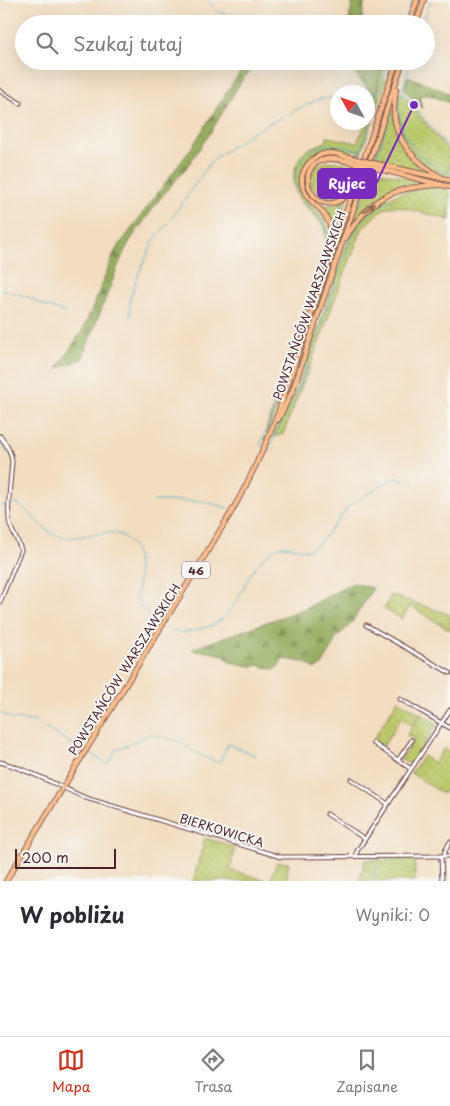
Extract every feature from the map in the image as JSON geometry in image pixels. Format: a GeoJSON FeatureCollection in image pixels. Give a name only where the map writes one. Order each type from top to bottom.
{"type":"FeatureCollection","features":[{"type":"Feature","properties":{"kind":"main road"},"geometry":{"type":"LineString","coordinates":[[412,15],[417,0]]}},
{"type":"Feature","properties":{"kind":"main road"},"geometry":{"type":"LineString","coordinates":[[419,15],[424,0]]}},
{"type":"Feature","properties":{"kind":"main road","name":"POWSTAŃCÓW WARSZAWSKICH"},"geometry":{"type":"LineString","coordinates":[[268,439],[394,70]]}},
{"type":"Feature","properties":{"kind":"main road"},"geometry":{"type":"LineString","coordinates":[[400,70],[395,87],[394,114],[402,140],[418,161],[431,172],[444,179]]}},
{"type":"Feature","properties":{"kind":"main road","name":"POWSTAŃCÓW WARSZAWSKICH"},"geometry":{"type":"LineString","coordinates":[[6,881],[232,511],[253,473],[292,392],[395,87]]}},
{"type":"Feature","properties":{"kind":"main road"},"geometry":{"type":"LineString","coordinates":[[333,248],[332,232],[328,220],[308,198],[303,189],[302,177],[312,160],[324,154],[336,154],[376,166],[450,180]]}},
{"type":"Feature","properties":{"kind":"main road"},"geometry":{"type":"LineString","coordinates":[[355,161],[322,160],[308,174],[308,182],[310,190],[315,197],[324,202],[332,203],[342,199],[356,182]]}},
{"type":"Feature","properties":{"kind":"main road"},"geometry":{"type":"LineString","coordinates":[[376,166],[450,187]]}},
{"type":"Feature","properties":{"kind":"main road"},"geometry":{"type":"LineString","coordinates":[[341,247],[360,218],[383,197],[411,187],[442,185]]}},
{"type":"Feature","properties":{"kind":"street"},"geometry":{"type":"LineString","coordinates":[[0,91],[20,103]]}},
{"type":"Feature","properties":{"kind":"street"},"geometry":{"type":"LineString","coordinates":[[0,436],[9,449],[11,456],[8,506],[10,523],[21,550],[0,602]]}},
{"type":"Feature","properties":{"kind":"street"},"geometry":{"type":"LineString","coordinates":[[366,625],[450,673]]}},
{"type":"Feature","properties":{"kind":"street"},"geometry":{"type":"LineString","coordinates":[[400,698],[450,728]]}},
{"type":"Feature","properties":{"kind":"street"},"geometry":{"type":"LineString","coordinates":[[356,857],[357,851],[450,710]]}},
{"type":"Feature","properties":{"kind":"street"},"geometry":{"type":"LineString","coordinates":[[398,760],[412,740]]}},
{"type":"Feature","properties":{"kind":"street"},"geometry":{"type":"LineString","coordinates":[[373,744],[411,769]]}},
{"type":"Feature","properties":{"kind":"street","name":"BIERKOWICKA"},"geometry":{"type":"LineString","coordinates":[[0,762],[20,768],[86,798],[277,856],[290,858],[450,856]]}},
{"type":"Feature","properties":{"kind":"street"},"geometry":{"type":"LineString","coordinates":[[351,779],[388,804]]}},
{"type":"Feature","properties":{"kind":"street"},"geometry":{"type":"LineString","coordinates":[[328,814],[365,839]]}},
{"type":"Feature","properties":{"kind":"street"},"geometry":{"type":"LineString","coordinates":[[442,881],[442,856],[450,842]]}},
{"type":"Feature","properties":{"kind":"green space"},"geometry":{"type":"Polygon","coordinates":[[[353,0],[365,0],[362,15],[350,15],[353,0]]]}},
{"type":"Feature","properties":{"kind":"green space"},"geometry":{"type":"Polygon","coordinates":[[[242,70],[252,70],[243,78],[212,130],[186,168],[162,196],[131,239],[118,266],[82,359],[57,369],[82,331],[115,251],[192,147],[242,70]]]}},
{"type":"Feature","properties":{"kind":"green space"},"geometry":{"type":"Polygon","coordinates":[[[352,70],[384,70],[379,79],[376,100],[375,85],[365,85],[352,70]]]}},
{"type":"Feature","properties":{"kind":"green space"},"geometry":{"type":"Polygon","coordinates":[[[381,74],[387,80],[375,114],[375,102],[381,74]]]}},
{"type":"Feature","properties":{"kind":"green space"},"geometry":{"type":"Polygon","coordinates":[[[408,76],[450,94],[450,103],[429,95],[421,95],[422,109],[404,89],[408,76]]]}},
{"type":"Feature","properties":{"kind":"green space"},"geometry":{"type":"Polygon","coordinates":[[[392,83],[302,357],[289,394],[281,409],[291,383],[392,83]]]}},
{"type":"Feature","properties":{"kind":"green space"},"geometry":{"type":"Polygon","coordinates":[[[398,93],[401,93],[450,153],[450,177],[425,165],[408,145],[399,121],[398,93]]]}},
{"type":"Feature","properties":{"kind":"green space"},"geometry":{"type":"Polygon","coordinates":[[[392,104],[398,137],[406,152],[417,165],[433,175],[383,163],[384,156],[379,157],[374,165],[376,176],[379,177],[381,172],[430,183],[406,186],[385,194],[367,207],[352,225],[392,104]]]}},
{"type":"Feature","properties":{"kind":"green space"},"geometry":{"type":"Polygon","coordinates":[[[363,130],[369,130],[350,184],[339,198],[328,201],[319,196],[312,188],[310,177],[315,167],[327,162],[348,164],[347,169],[353,169],[358,155],[357,151],[353,149],[351,155],[329,151],[316,154],[310,157],[302,170],[301,189],[327,227],[329,245],[322,273],[267,434],[266,430],[325,248],[326,239],[322,225],[299,199],[294,185],[295,170],[306,151],[327,141],[327,137],[357,143],[363,130]]]}},
{"type":"Feature","properties":{"kind":"green space"},"geometry":{"type":"Polygon","coordinates":[[[326,156],[337,156],[352,160],[324,157],[313,163],[307,171],[306,182],[308,192],[314,200],[306,190],[304,177],[307,169],[311,164],[315,161],[326,156]]]}},
{"type":"Feature","properties":{"kind":"green space"},"geometry":{"type":"Polygon","coordinates":[[[421,188],[441,188],[450,191],[450,220],[396,206],[386,208],[378,213],[363,227],[283,434],[272,437],[300,380],[354,230],[367,213],[379,203],[399,194],[421,188]]]}},
{"type":"Feature","properties":{"kind":"green space"},"geometry":{"type":"Polygon","coordinates":[[[348,197],[335,237],[330,218],[314,200],[323,205],[335,204],[348,197]]]}},
{"type":"Feature","properties":{"kind":"green space"},"geometry":{"type":"Polygon","coordinates":[[[353,583],[373,588],[351,624],[335,639],[334,645],[322,665],[315,669],[304,662],[284,659],[275,670],[258,665],[251,666],[229,662],[224,655],[202,651],[197,652],[192,649],[306,608],[353,583]]]}},
{"type":"Feature","properties":{"kind":"green space"},"geometry":{"type":"Polygon","coordinates":[[[391,595],[450,615],[450,630],[410,606],[402,619],[384,609],[391,595]]]}},
{"type":"Feature","properties":{"kind":"green space"},"geometry":{"type":"Polygon","coordinates":[[[398,700],[421,714],[413,726],[401,718],[383,747],[373,740],[398,700]]]}},
{"type":"Feature","properties":{"kind":"green space"},"geometry":{"type":"Polygon","coordinates":[[[421,714],[437,724],[412,763],[409,764],[401,759],[414,740],[407,735],[421,714]]]}},
{"type":"Feature","properties":{"kind":"green space"},"geometry":{"type":"Polygon","coordinates":[[[444,748],[450,752],[450,784],[443,794],[411,773],[423,756],[434,763],[444,748]]]}},
{"type":"Feature","properties":{"kind":"green space"},"geometry":{"type":"Polygon","coordinates":[[[205,838],[235,847],[230,870],[269,881],[193,881],[205,838]]]}},
{"type":"Feature","properties":{"kind":"green space"},"geometry":{"type":"Polygon","coordinates":[[[414,859],[415,881],[359,881],[365,860],[414,859]]]}},
{"type":"Feature","properties":{"kind":"green space"},"geometry":{"type":"Polygon","coordinates":[[[277,862],[289,863],[288,881],[270,881],[277,862]]]}},
{"type":"Feature","properties":{"kind":"waterway"},"geometry":{"type":"LineString","coordinates":[[207,0],[220,13],[230,15]]}},
{"type":"Feature","properties":{"kind":"waterway"},"geometry":{"type":"LineString","coordinates":[[407,15],[412,0]]}},
{"type":"Feature","properties":{"kind":"waterway"},"geometry":{"type":"LineString","coordinates":[[426,15],[431,0]]}},
{"type":"Feature","properties":{"kind":"waterway"},"geometry":{"type":"LineString","coordinates":[[385,70],[390,76]]}},
{"type":"Feature","properties":{"kind":"waterway"},"geometry":{"type":"LineString","coordinates":[[401,89],[408,70]]}},
{"type":"Feature","properties":{"kind":"waterway"},"geometry":{"type":"LineString","coordinates":[[375,93],[378,92],[386,73]]}},
{"type":"Feature","properties":{"kind":"waterway"},"geometry":{"type":"LineString","coordinates":[[397,85],[450,150]]}},
{"type":"Feature","properties":{"kind":"waterway"},"geometry":{"type":"LineString","coordinates":[[403,92],[399,101],[400,118],[408,139],[421,156],[439,169],[449,173]]}},
{"type":"Feature","properties":{"kind":"waterway"},"geometry":{"type":"LineString","coordinates":[[171,219],[212,160],[253,132],[320,99],[330,98]]}},
{"type":"Feature","properties":{"kind":"waterway"},"geometry":{"type":"LineString","coordinates":[[359,156],[378,101]]}},
{"type":"Feature","properties":{"kind":"waterway"},"geometry":{"type":"LineString","coordinates":[[376,159],[390,117]]}},
{"type":"Feature","properties":{"kind":"waterway"},"geometry":{"type":"LineString","coordinates":[[260,446],[270,422],[327,242],[327,230],[324,222],[305,204],[298,192],[295,180],[298,167],[306,155],[318,147],[339,145],[360,150]]}},
{"type":"Feature","properties":{"kind":"waterway"},"geometry":{"type":"LineString","coordinates":[[320,195],[328,198],[339,196],[346,187],[355,168]]}},
{"type":"Feature","properties":{"kind":"waterway"},"geometry":{"type":"LineString","coordinates":[[360,206],[372,171]]}},
{"type":"Feature","properties":{"kind":"waterway"},"geometry":{"type":"LineString","coordinates":[[268,451],[300,384],[349,244],[361,223],[377,208],[392,200]]}},
{"type":"Feature","properties":{"kind":"waterway"},"geometry":{"type":"LineString","coordinates":[[335,227],[343,203]]}},
{"type":"Feature","properties":{"kind":"waterway"},"geometry":{"type":"LineString","coordinates":[[130,316],[130,299],[137,278],[155,238],[169,223]]}},
{"type":"Feature","properties":{"kind":"waterway"},"geometry":{"type":"LineString","coordinates":[[0,288],[26,296],[45,306],[66,313]]}},
{"type":"Feature","properties":{"kind":"waterway"},"geometry":{"type":"LineString","coordinates":[[0,442],[7,453]]}},
{"type":"Feature","properties":{"kind":"waterway"},"geometry":{"type":"LineString","coordinates":[[166,628],[187,632],[216,623],[233,607],[260,561],[273,550],[286,546],[309,550],[322,540],[350,505],[382,485],[396,478],[415,484]]}},
{"type":"Feature","properties":{"kind":"waterway"},"geometry":{"type":"LineString","coordinates":[[154,501],[202,501],[228,508]]}},
{"type":"Feature","properties":{"kind":"waterway"},"geometry":{"type":"LineString","coordinates":[[10,505],[14,503],[19,505],[44,528],[55,535],[70,538],[115,533],[129,541],[137,558],[139,604],[158,624]]}},
{"type":"Feature","properties":{"kind":"waterway"},"geometry":{"type":"LineString","coordinates":[[0,505],[6,506]]}},
{"type":"Feature","properties":{"kind":"waterway"},"geometry":{"type":"LineString","coordinates":[[0,712],[12,719],[33,721],[82,750]]}},
{"type":"Feature","properties":{"kind":"waterway"},"geometry":{"type":"LineString","coordinates":[[88,752],[108,764],[116,750],[151,734],[181,742],[199,755],[219,763],[228,744],[255,755]]}},
{"type":"Feature","properties":{"kind":"waterway"},"geometry":{"type":"LineString","coordinates":[[372,881],[378,862]]}},
{"type":"Feature","properties":{"kind":"place","name":"Ryjec"},"geometry":{"type":"Point","coordinates":[414,105]}}]}
